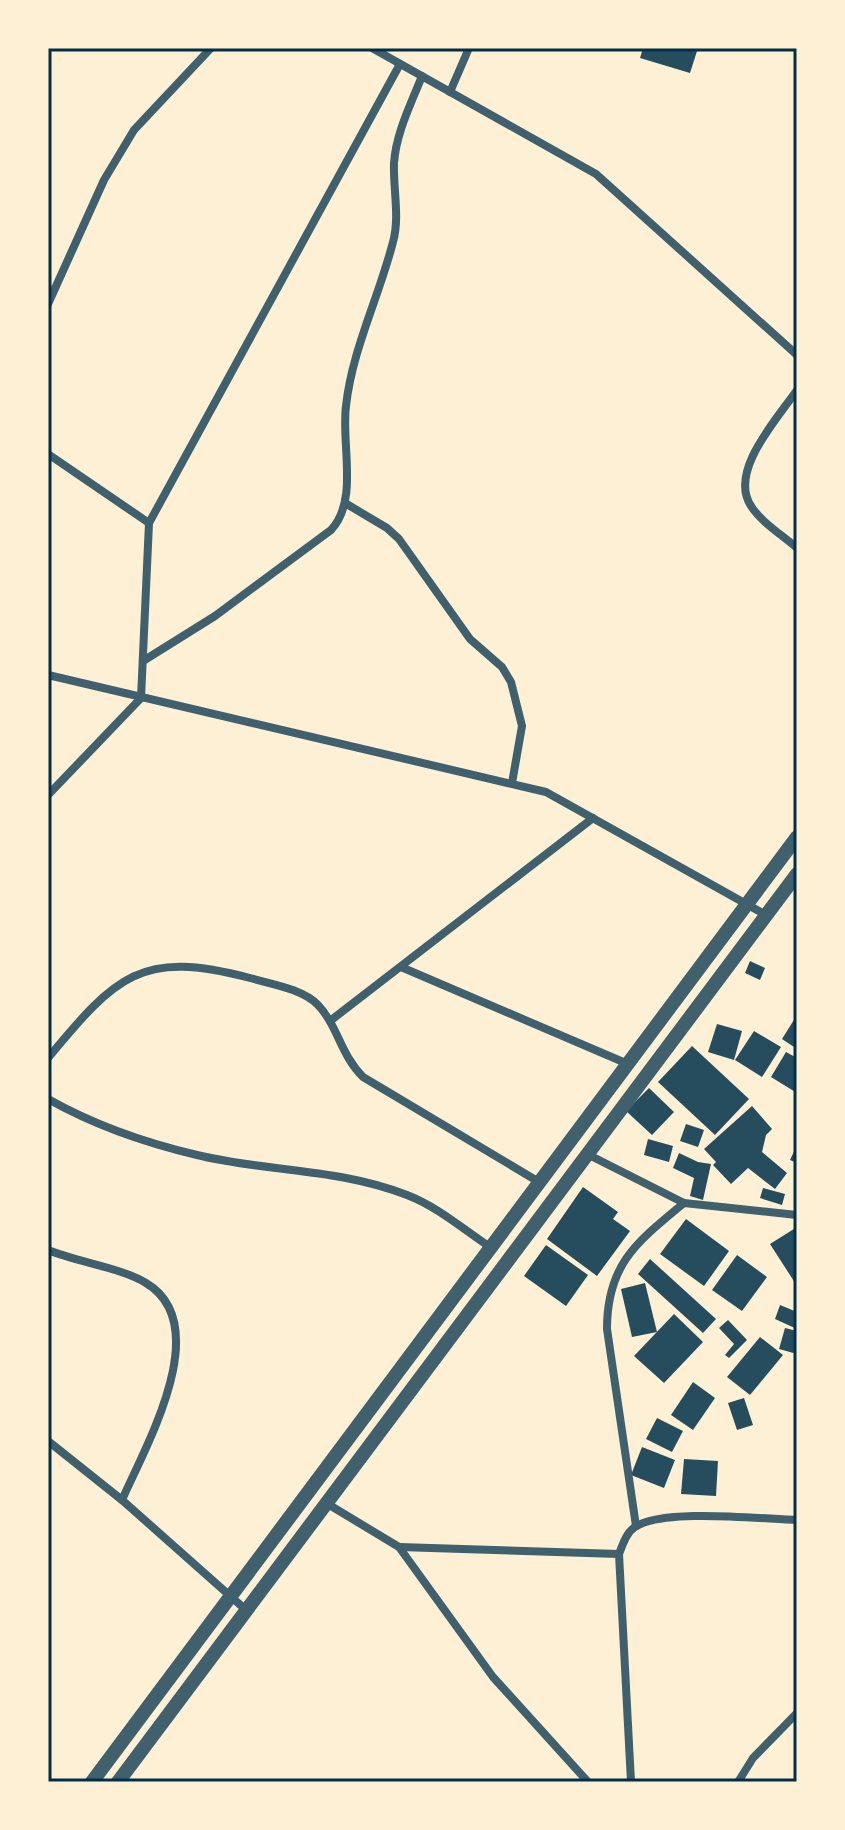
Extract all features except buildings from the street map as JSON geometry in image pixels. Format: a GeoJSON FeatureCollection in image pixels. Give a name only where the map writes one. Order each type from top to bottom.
{"type":"FeatureCollection","features":[{"type":"Feature","properties":{"kind":"street"},"geometry":{"type":"LineString","coordinates":[[48,304],[104,180],[134,130],[211,48]]}},
{"type":"Feature","properties":{"kind":"street"},"geometry":{"type":"LineString","coordinates":[[372,48],[596,174],[797,355]]}},
{"type":"Feature","properties":{"kind":"street"},"geometry":{"type":"LineString","coordinates":[[450,92],[469,48]]}},
{"type":"Feature","properties":{"kind":"street"},"geometry":{"type":"LineString","coordinates":[[48,795],[141,698],[149,523],[400,64]]}},
{"type":"Feature","properties":{"kind":"street"},"geometry":{"type":"LineString","coordinates":[[143,661],[215,616],[331,530],[343,513],[346,406],[359,348],[394,239],[397,140],[422,76]]}},
{"type":"Feature","properties":{"kind":"street"},"geometry":{"type":"LineString","coordinates":[[797,390],[754,453],[744,480],[745,494],[751,507],[797,548]]}},
{"type":"Feature","properties":{"kind":"street"},"geometry":{"type":"LineString","coordinates":[[48,454],[149,523]]}},
{"type":"Feature","properties":{"kind":"street"},"geometry":{"type":"LineString","coordinates":[[345,503],[387,528],[399,539],[470,639],[502,667],[511,682],[522,726],[512,783]]}},
{"type":"Feature","properties":{"kind":"street"},"geometry":{"type":"LineString","coordinates":[[48,675],[546,792],[766,915]]}},
{"type":"Feature","properties":{"kind":"street"},"geometry":{"type":"LineString","coordinates":[[330,1021],[593,818]]}},
{"type":"Feature","properties":{"kind":"street"},"geometry":{"type":"LineString","coordinates":[[92,1782],[797,837]]}},
{"type":"Feature","properties":{"kind":"street"},"geometry":{"type":"LineString","coordinates":[[118,1782],[797,874]]}},
{"type":"Feature","properties":{"kind":"street"},"geometry":{"type":"LineString","coordinates":[[48,1058],[77,1023],[129,977],[154,967],[214,968],[284,987],[316,1002],[330,1021],[349,1062],[363,1077],[539,1182]]}},
{"type":"Feature","properties":{"kind":"street"},"geometry":{"type":"LineString","coordinates":[[401,967],[628,1064]]}},
{"type":"Feature","properties":{"kind":"street"},"geometry":{"type":"LineString","coordinates":[[48,1099],[109,1129],[198,1156],[360,1180],[409,1196],[449,1216],[490,1247]]}},
{"type":"Feature","properties":{"kind":"street"},"geometry":{"type":"LineString","coordinates":[[587,1154],[684,1203],[797,1215]]}},
{"type":"Feature","properties":{"kind":"street"},"geometry":{"type":"LineString","coordinates":[[636,1526],[607,1329],[607,1311],[612,1284],[622,1263],[643,1237],[684,1203]]}},
{"type":"Feature","properties":{"kind":"street"},"geometry":{"type":"LineString","coordinates":[[48,1250],[146,1282],[168,1302],[176,1328],[175,1360],[169,1390],[122,1500]]}},
{"type":"Feature","properties":{"kind":"street"},"geometry":{"type":"LineString","coordinates":[[48,1441],[122,1500],[246,1610]]}},
{"type":"Feature","properties":{"kind":"street"},"geometry":{"type":"LineString","coordinates":[[326,1503],[399,1547],[493,1677],[588,1782]]}},
{"type":"Feature","properties":{"kind":"street"},"geometry":{"type":"LineString","coordinates":[[631,1782],[619,1554],[626,1536],[636,1526],[664,1518],[797,1520]]}},
{"type":"Feature","properties":{"kind":"street"},"geometry":{"type":"LineString","coordinates":[[399,1547],[619,1554]]}},
{"type":"Feature","properties":{"kind":"street"},"geometry":{"type":"LineString","coordinates":[[738,1782],[753,1758],[797,1713]]}}]}
